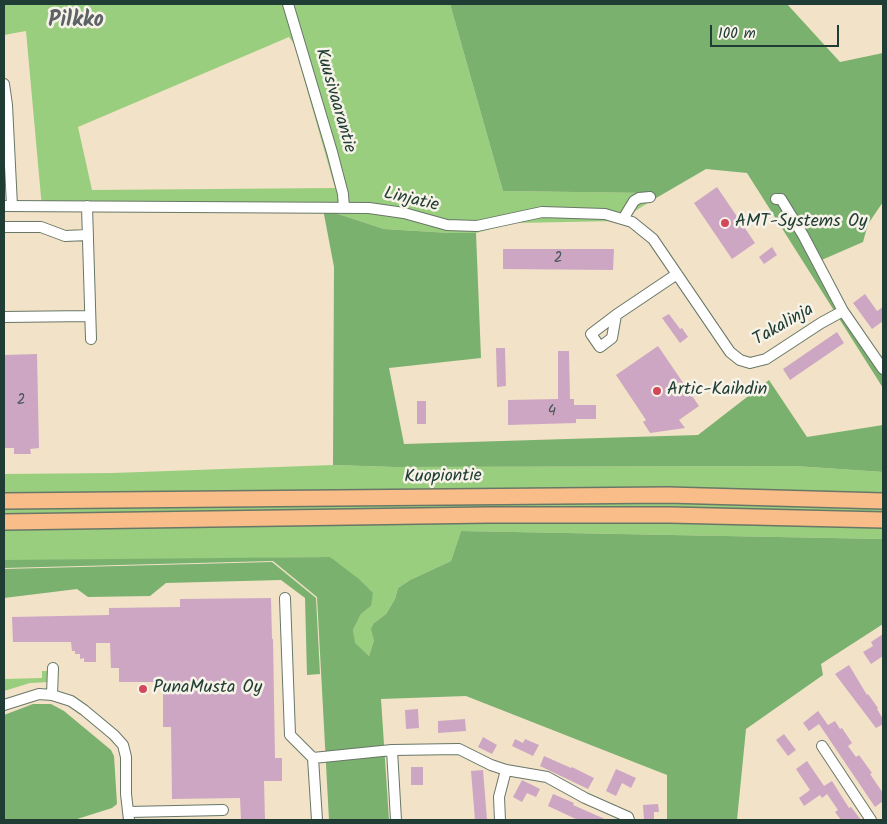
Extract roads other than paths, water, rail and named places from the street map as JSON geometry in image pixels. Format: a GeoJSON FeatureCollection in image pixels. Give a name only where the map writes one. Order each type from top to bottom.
{"type":"FeatureCollection","features":[{"type":"Feature","properties":{"kind":"highway","name":"Kuopiontie"},"geometry":{"type":"LineString","coordinates":[[4,501],[668,495],[883,501]]}},
{"type":"Feature","properties":{"kind":"highway"},"geometry":{"type":"LineString","coordinates":[[4,522],[670,514],[883,520]]}},
{"type":"Feature","properties":{"kind":"street","name":"Kuusivaarantie"},"geometry":{"type":"LineString","coordinates":[[288,4],[332,152],[343,194],[344,208]]}},
{"type":"Feature","properties":{"kind":"street"},"geometry":{"type":"LineString","coordinates":[[4,84],[8,124],[8,206]]}},
{"type":"Feature","properties":{"kind":"street"},"geometry":{"type":"LineString","coordinates":[[623,219],[634,201],[639,198],[650,197]]}},
{"type":"Feature","properties":{"kind":"street"},"geometry":{"type":"LineString","coordinates":[[776,199],[781,199],[786,206],[844,311],[883,369]]}},
{"type":"Feature","properties":{"kind":"street","name":"Linjatie"},"geometry":{"type":"LineString","coordinates":[[8,206],[369,208],[404,213],[447,226],[477,226],[542,212],[605,214],[623,219],[641,228],[653,239],[730,352],[740,360]]}},
{"type":"Feature","properties":{"kind":"street"},"geometry":{"type":"LineString","coordinates":[[88,206],[91,339]]}},
{"type":"Feature","properties":{"kind":"street"},"geometry":{"type":"LineString","coordinates":[[4,228],[41,227],[65,236],[88,235]]}},
{"type":"Feature","properties":{"kind":"street"},"geometry":{"type":"LineString","coordinates":[[616,315],[677,274]]}},
{"type":"Feature","properties":{"kind":"street","name":"Takalinja"},"geometry":{"type":"LineString","coordinates":[[740,360],[750,363],[766,359],[821,323],[844,311]]}},
{"type":"Feature","properties":{"kind":"street"},"geometry":{"type":"LineString","coordinates":[[4,317],[90,316]]}},
{"type":"Feature","properties":{"kind":"street"},"geometry":{"type":"LineString","coordinates":[[285,598],[290,735],[313,758],[317,820]]}},
{"type":"Feature","properties":{"kind":"street"},"geometry":{"type":"LineString","coordinates":[[52,695],[53,668]]}},
{"type":"Feature","properties":{"kind":"street"},"geometry":{"type":"LineString","coordinates":[[4,705],[38,694],[52,695],[71,701],[84,710],[123,745],[126,757],[126,794],[129,816],[223,810]]}},
{"type":"Feature","properties":{"kind":"street"},"geometry":{"type":"LineString","coordinates":[[822,746],[871,820]]}},
{"type":"Feature","properties":{"kind":"street"},"geometry":{"type":"LineString","coordinates":[[313,758],[392,750],[458,749],[506,770],[547,777],[585,798],[628,817],[629,820]]}},
{"type":"Feature","properties":{"kind":"street"},"geometry":{"type":"LineString","coordinates":[[392,750],[396,820]]}},
{"type":"Feature","properties":{"kind":"street"},"geometry":{"type":"LineString","coordinates":[[500,820],[499,798],[506,770]]}},
{"type":"Feature","properties":{"kind":"place","name":"AMT-Systems Oy"},"geometry":{"type":"Point","coordinates":[725,223]}},
{"type":"Feature","properties":{"kind":"place","name":"Artic-Kaihdin"},"geometry":{"type":"Point","coordinates":[657,391]}},
{"type":"Feature","properties":{"kind":"place","name":"PunaMusta Oy"},"geometry":{"type":"Point","coordinates":[143,689]}},
{"type":"Feature","properties":{"kind":"district","name":"Pilkko"},"geometry":{"type":"Point","coordinates":[76,22]}}]}
